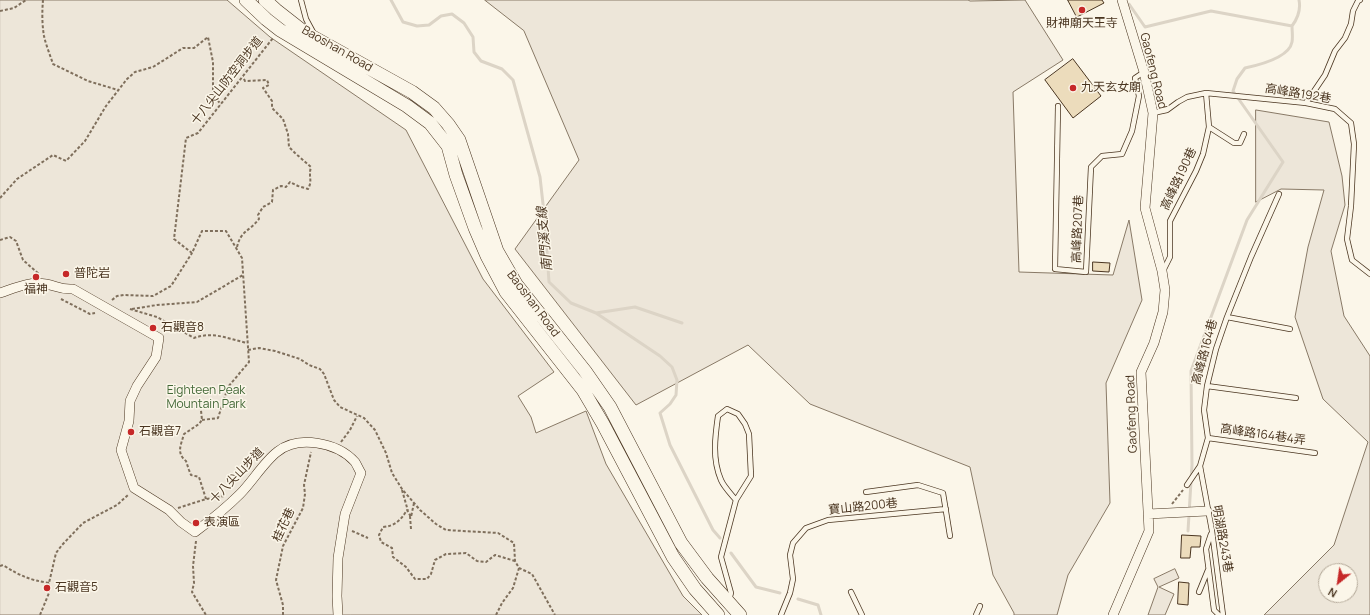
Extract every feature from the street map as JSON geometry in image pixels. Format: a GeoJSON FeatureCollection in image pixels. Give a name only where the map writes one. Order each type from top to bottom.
{"type":"FeatureCollection","features":[{"type":"Feature","properties":{"kind":"street","name":"Baoshan Road"},"geometry":{"type":"LineString","coordinates":[[246,0],[280,30],[407,106],[430,123],[448,146],[456,175],[475,228],[487,256],[506,292],[583,390],[603,424],[673,557],[695,589],[718,615]]}},
{"type":"Feature","properties":{"kind":"street","name":"Baoshan Road"},"geometry":{"type":"LineString","coordinates":[[265,0],[304,32],[412,92],[434,108],[448,124],[460,140],[497,251],[516,284],[585,370],[610,407],[681,542],[707,578],[740,615]]}},
{"type":"Feature","properties":{"kind":"street","name":"Gaofeng Road"},"geometry":{"type":"LineString","coordinates":[[1113,615],[1149,531],[1141,372],[1154,343],[1163,312],[1165,290],[1162,271],[1145,208],[1153,112],[1144,72],[1122,0]]}},
{"type":"Feature","properties":{"kind":"street"},"geometry":{"type":"LineString","coordinates":[[0,293],[28,283],[46,284],[64,290],[73,289],[159,338],[156,357],[137,386],[130,401],[129,421],[121,450],[134,488],[169,510],[181,522],[196,532]]}},
{"type":"Feature","properties":{"kind":"street","name":"十八尖山步道"},"geometry":{"type":"LineString","coordinates":[[196,532],[240,494],[276,452],[288,445],[299,442],[313,443],[336,448],[355,462],[361,473],[345,514],[338,558],[338,615]]}},
{"type":"Feature","properties":{"kind":"street"},"geometry":{"type":"LineString","coordinates":[[1148,514],[1208,511]]}},
{"type":"Feature","properties":{"kind":"lane"},"geometry":{"type":"LineString","coordinates":[[301,0],[306,19],[316,39]]}},
{"type":"Feature","properties":{"kind":"lane"},"geometry":{"type":"LineString","coordinates":[[1306,103],[1325,75],[1335,51],[1345,38],[1351,24],[1353,11],[1360,0]]}},
{"type":"Feature","properties":{"kind":"lane","name":"高峰路207巷"},"geometry":{"type":"LineString","coordinates":[[1058,106],[1056,269],[1086,272],[1091,167],[1102,156],[1122,154],[1132,131],[1138,96],[1135,78],[1144,72]]}},
{"type":"Feature","properties":{"kind":"lane","name":"高峰路192巷"},"geometry":{"type":"LineString","coordinates":[[1153,112],[1167,110],[1187,97],[1206,93],[1306,103],[1334,109],[1351,123],[1354,144],[1351,206],[1347,239],[1352,260],[1370,274]]}},
{"type":"Feature","properties":{"kind":"lane","name":"高峰路190巷"},"geometry":{"type":"LineString","coordinates":[[1162,271],[1170,257],[1170,221],[1196,171],[1203,154],[1209,127],[1206,93]]}},
{"type":"Feature","properties":{"kind":"lane"},"geometry":{"type":"LineString","coordinates":[[1209,127],[1234,143],[1240,143],[1244,134]]}},
{"type":"Feature","properties":{"kind":"lane","name":"高峰路164巷"},"geometry":{"type":"LineString","coordinates":[[1187,485],[1200,466],[1208,438],[1204,410],[1207,386],[1216,349],[1251,257],[1279,194]]}},
{"type":"Feature","properties":{"kind":"lane"},"geometry":{"type":"LineString","coordinates":[[1227,317],[1290,329]]}},
{"type":"Feature","properties":{"kind":"lane"},"geometry":{"type":"LineString","coordinates":[[1207,386],[1296,398]]}},
{"type":"Feature","properties":{"kind":"lane"},"geometry":{"type":"LineString","coordinates":[[729,602],[731,593],[721,557],[736,500],[751,476],[749,434],[745,424],[738,414],[728,409],[718,416],[714,440],[716,460],[721,481],[736,500]]}},
{"type":"Feature","properties":{"kind":"lane","name":"高峰路164巷4弄"},"geometry":{"type":"LineString","coordinates":[[1208,438],[1315,452]]}},
{"type":"Feature","properties":{"kind":"lane","name":"明湖路243巷"},"geometry":{"type":"LineString","coordinates":[[1200,466],[1212,531],[1223,615]]}},
{"type":"Feature","properties":{"kind":"lane","name":"寶山路200巷"},"geometry":{"type":"LineString","coordinates":[[866,492],[918,485],[943,494],[950,536]]}},
{"type":"Feature","properties":{"kind":"lane","name":"寶山路200巷"},"geometry":{"type":"LineString","coordinates":[[781,615],[790,593],[793,579],[790,554],[793,543],[806,528],[828,520],[946,509]]}},
{"type":"Feature","properties":{"kind":"lane"},"geometry":{"type":"LineString","coordinates":[[1212,531],[1206,549],[1214,610],[1219,615]]}},
{"type":"Feature","properties":{"kind":"lane"},"geometry":{"type":"LineString","coordinates":[[1199,592],[1208,568]]}},
{"type":"Feature","properties":{"kind":"lane"},"geometry":{"type":"LineString","coordinates":[[851,592],[862,615]]}},
{"type":"Feature","properties":{"kind":"lane"},"geometry":{"type":"LineString","coordinates":[[976,615],[980,606]]}},
{"type":"Feature","properties":{"kind":"path"},"geometry":{"type":"LineString","coordinates":[[0,11],[14,8],[26,0]]}},
{"type":"Feature","properties":{"kind":"path"},"geometry":{"type":"LineString","coordinates":[[43,0],[44,37],[50,51],[52,64],[88,81],[118,90]]}},
{"type":"Feature","properties":{"kind":"path","name":"十八尖山防空洞步道"},"geometry":{"type":"LineString","coordinates":[[192,253],[174,240],[186,138],[198,133],[280,30]]}},
{"type":"Feature","properties":{"kind":"path"},"geometry":{"type":"LineString","coordinates":[[0,198],[17,179],[53,155],[66,160],[85,141],[106,106],[127,79],[135,72],[153,67],[183,48],[194,48],[208,37],[213,62],[213,96],[221,104]]}},
{"type":"Feature","properties":{"kind":"path"},"geometry":{"type":"LineString","coordinates":[[237,248],[239,239],[244,232],[259,219],[258,215],[263,207],[272,202],[273,190],[281,186],[286,187],[290,182],[308,189],[311,183],[311,167],[289,147],[288,134],[283,119],[272,108],[272,101],[263,88],[269,85],[267,80],[245,81],[242,76]]}},
{"type":"Feature","properties":{"kind":"path"},"geometry":{"type":"LineString","coordinates":[[61,299],[90,314],[95,313],[117,296],[153,296],[171,286],[192,253],[202,231],[226,231],[242,258],[249,362],[228,387],[218,418],[202,420],[200,401]]}},
{"type":"Feature","properties":{"kind":"path"},"geometry":{"type":"LineString","coordinates":[[0,240],[10,238],[16,241],[24,260],[32,269],[42,275],[46,284]]}},
{"type":"Feature","properties":{"kind":"path"},"geometry":{"type":"LineString","coordinates":[[130,310],[157,305],[197,302],[243,275]]}},
{"type":"Feature","properties":{"kind":"path"},"geometry":{"type":"LineString","coordinates":[[123,308],[157,318],[194,338],[203,335],[222,336],[248,343]]}},
{"type":"Feature","properties":{"kind":"path"},"geometry":{"type":"LineString","coordinates":[[248,350],[259,348],[275,352],[300,359],[320,370],[324,374],[334,400],[340,407],[364,418],[375,430],[386,453],[392,473],[402,489],[414,503],[436,524],[446,530],[498,533],[514,543],[514,560],[519,568],[532,574],[555,615]]}},
{"type":"Feature","properties":{"kind":"path"},"geometry":{"type":"LineString","coordinates":[[336,448],[350,430],[357,416]]}},
{"type":"Feature","properties":{"kind":"path","name":"十八尖山步道"},"geometry":{"type":"LineString","coordinates":[[202,420],[199,424],[184,434],[179,450],[181,457],[186,460],[189,470],[192,474],[199,477],[206,499]]}},
{"type":"Feature","properties":{"kind":"path","name":"桂花巷"},"geometry":{"type":"LineString","coordinates":[[282,615],[283,605],[276,580],[283,546],[302,508],[305,494],[304,485],[313,443]]}},
{"type":"Feature","properties":{"kind":"path"},"geometry":{"type":"LineString","coordinates":[[1164,513],[1187,485]]}},
{"type":"Feature","properties":{"kind":"path"},"geometry":{"type":"LineString","coordinates":[[40,615],[49,593],[49,583],[56,553],[83,523],[117,505],[134,488]]}},
{"type":"Feature","properties":{"kind":"path"},"geometry":{"type":"LineString","coordinates":[[402,489],[407,510],[411,517]]}},
{"type":"Feature","properties":{"kind":"path"},"geometry":{"type":"LineString","coordinates":[[169,510],[206,499],[240,494]]}},
{"type":"Feature","properties":{"kind":"path"},"geometry":{"type":"LineString","coordinates":[[411,529],[411,517],[414,503]]}},
{"type":"Feature","properties":{"kind":"path"},"geometry":{"type":"LineString","coordinates":[[407,510],[401,520],[390,526],[382,527],[379,535],[381,542],[392,548],[393,557],[406,567],[415,579],[427,580],[435,560],[446,554],[466,553],[477,562],[486,562],[495,555],[514,560]]}},
{"type":"Feature","properties":{"kind":"path"},"geometry":{"type":"LineString","coordinates":[[344,527],[368,538]]}},
{"type":"Feature","properties":{"kind":"path"},"geometry":{"type":"LineString","coordinates":[[196,532],[196,547],[193,566],[194,583],[192,592],[206,615]]}},
{"type":"Feature","properties":{"kind":"path"},"geometry":{"type":"LineString","coordinates":[[0,566],[3,565],[31,580],[49,583]]}},
{"type":"Feature","properties":{"kind":"path"},"geometry":{"type":"LineString","coordinates":[[496,615],[502,602],[513,588],[519,568]]}},
{"type":"Feature","properties":{"kind":"green space","name":"Eighteen Peak Mountain Park"},"geometry":{"type":"Polygon","coordinates":[[[0,0],[227,0],[270,37],[406,130],[483,279],[554,372],[518,396],[531,417],[536,433],[586,411],[606,464],[683,596],[702,615],[0,615],[0,0]]]}},
{"type":"Feature","properties":{"kind":"green space"},"geometry":{"type":"Polygon","coordinates":[[[485,0],[1025,0],[1063,60],[1013,92],[1019,272],[1113,275],[1129,220],[1142,300],[1106,383],[1110,503],[1068,575],[1057,615],[1014,615],[993,575],[970,467],[810,404],[748,345],[636,405],[515,249],[579,160],[524,31],[485,0]]]}},
{"type":"Feature","properties":{"kind":"green space"},"geometry":{"type":"Polygon","coordinates":[[[1256,110],[1329,122],[1342,176],[1345,205],[1331,251],[1344,316],[1370,356],[1370,615],[1264,615],[1334,545],[1368,442],[1323,399],[1295,317],[1308,247],[1324,190],[1281,189],[1256,202],[1256,110]]]}},
{"type":"Feature","properties":{"kind":"green space"},"geometry":{"type":"Polygon","coordinates":[[[1175,569],[1179,578],[1159,587],[1174,594],[1165,615],[1148,615],[1158,587],[1154,579],[1175,569]]]}},
{"type":"Feature","properties":{"kind":"building","name":"財神廟天王寺"},"geometry":{"type":"Polygon","coordinates":[[[1068,0],[1102,0],[1104,3],[1077,17],[1068,0]]]}},
{"type":"Feature","properties":{"kind":"building","name":"九天玄女廟"},"geometry":{"type":"Polygon","coordinates":[[[1073,59],[1101,96],[1073,118],[1045,80],[1073,59]]]}},
{"type":"Feature","properties":{"kind":"building"},"geometry":{"type":"Polygon","coordinates":[[[1093,262],[1110,263],[1109,272],[1093,271],[1093,262]]]}},
{"type":"Feature","properties":{"kind":"building"},"geometry":{"type":"Polygon","coordinates":[[[1182,535],[1201,536],[1200,547],[1191,547],[1190,558],[1181,558],[1182,535]]]}},
{"type":"Feature","properties":{"kind":"building"},"geometry":{"type":"Polygon","coordinates":[[[1179,582],[1189,583],[1188,605],[1178,604],[1179,582]]]}},
{"type":"Feature","properties":{"kind":"waterway","name":"南門溪支線"},"geometry":{"type":"LineString","coordinates":[[391,0],[403,22],[417,26],[429,25],[441,16],[452,14],[464,23],[473,37],[474,52],[481,61],[502,69],[513,80],[540,177],[549,282],[571,303],[596,313],[660,356],[672,367],[677,380],[676,395],[670,404],[660,413],[670,445],[713,530],[720,538]]}},
{"type":"Feature","properties":{"kind":"waterway"},"geometry":{"type":"LineString","coordinates":[[1292,26],[1296,20],[1300,7],[1299,0]]}},
{"type":"Feature","properties":{"kind":"waterway"},"geometry":{"type":"LineString","coordinates":[[1129,4],[1145,27],[1211,11],[1292,26],[1292,42],[1290,48],[1273,60],[1245,68],[1237,79],[1233,91],[1283,162],[1247,220],[1191,371],[1192,465],[1188,531]]}},
{"type":"Feature","properties":{"kind":"waterway"},"geometry":{"type":"LineString","coordinates":[[596,313],[635,307],[682,323]]}},
{"type":"Feature","properties":{"kind":"waterway","name":"南門溪支線"},"geometry":{"type":"LineString","coordinates":[[731,553],[756,587],[780,593]]}},
{"type":"Feature","properties":{"kind":"waterway","name":"南門溪支線"},"geometry":{"type":"LineString","coordinates":[[798,599],[818,605],[821,615]]}},
{"type":"Feature","properties":{"kind":"place","name":"財神廟天王寺"},"geometry":{"type":"Point","coordinates":[1082,10]}},
{"type":"Feature","properties":{"kind":"place","name":"九天玄女廟"},"geometry":{"type":"Point","coordinates":[1073,88]}},
{"type":"Feature","properties":{"kind":"place","name":"普陀岩"},"geometry":{"type":"Point","coordinates":[66,274]}},
{"type":"Feature","properties":{"kind":"place","name":"福神"},"geometry":{"type":"Point","coordinates":[36,277]}},
{"type":"Feature","properties":{"kind":"place","name":"石觀音8"},"geometry":{"type":"Point","coordinates":[153,328]}},
{"type":"Feature","properties":{"kind":"place","name":"石觀音7"},"geometry":{"type":"Point","coordinates":[131,432]}},
{"type":"Feature","properties":{"kind":"place","name":"表演區"},"geometry":{"type":"Point","coordinates":[196,523]}},
{"type":"Feature","properties":{"kind":"place","name":"石觀音5"},"geometry":{"type":"Point","coordinates":[47,588]}}]}
